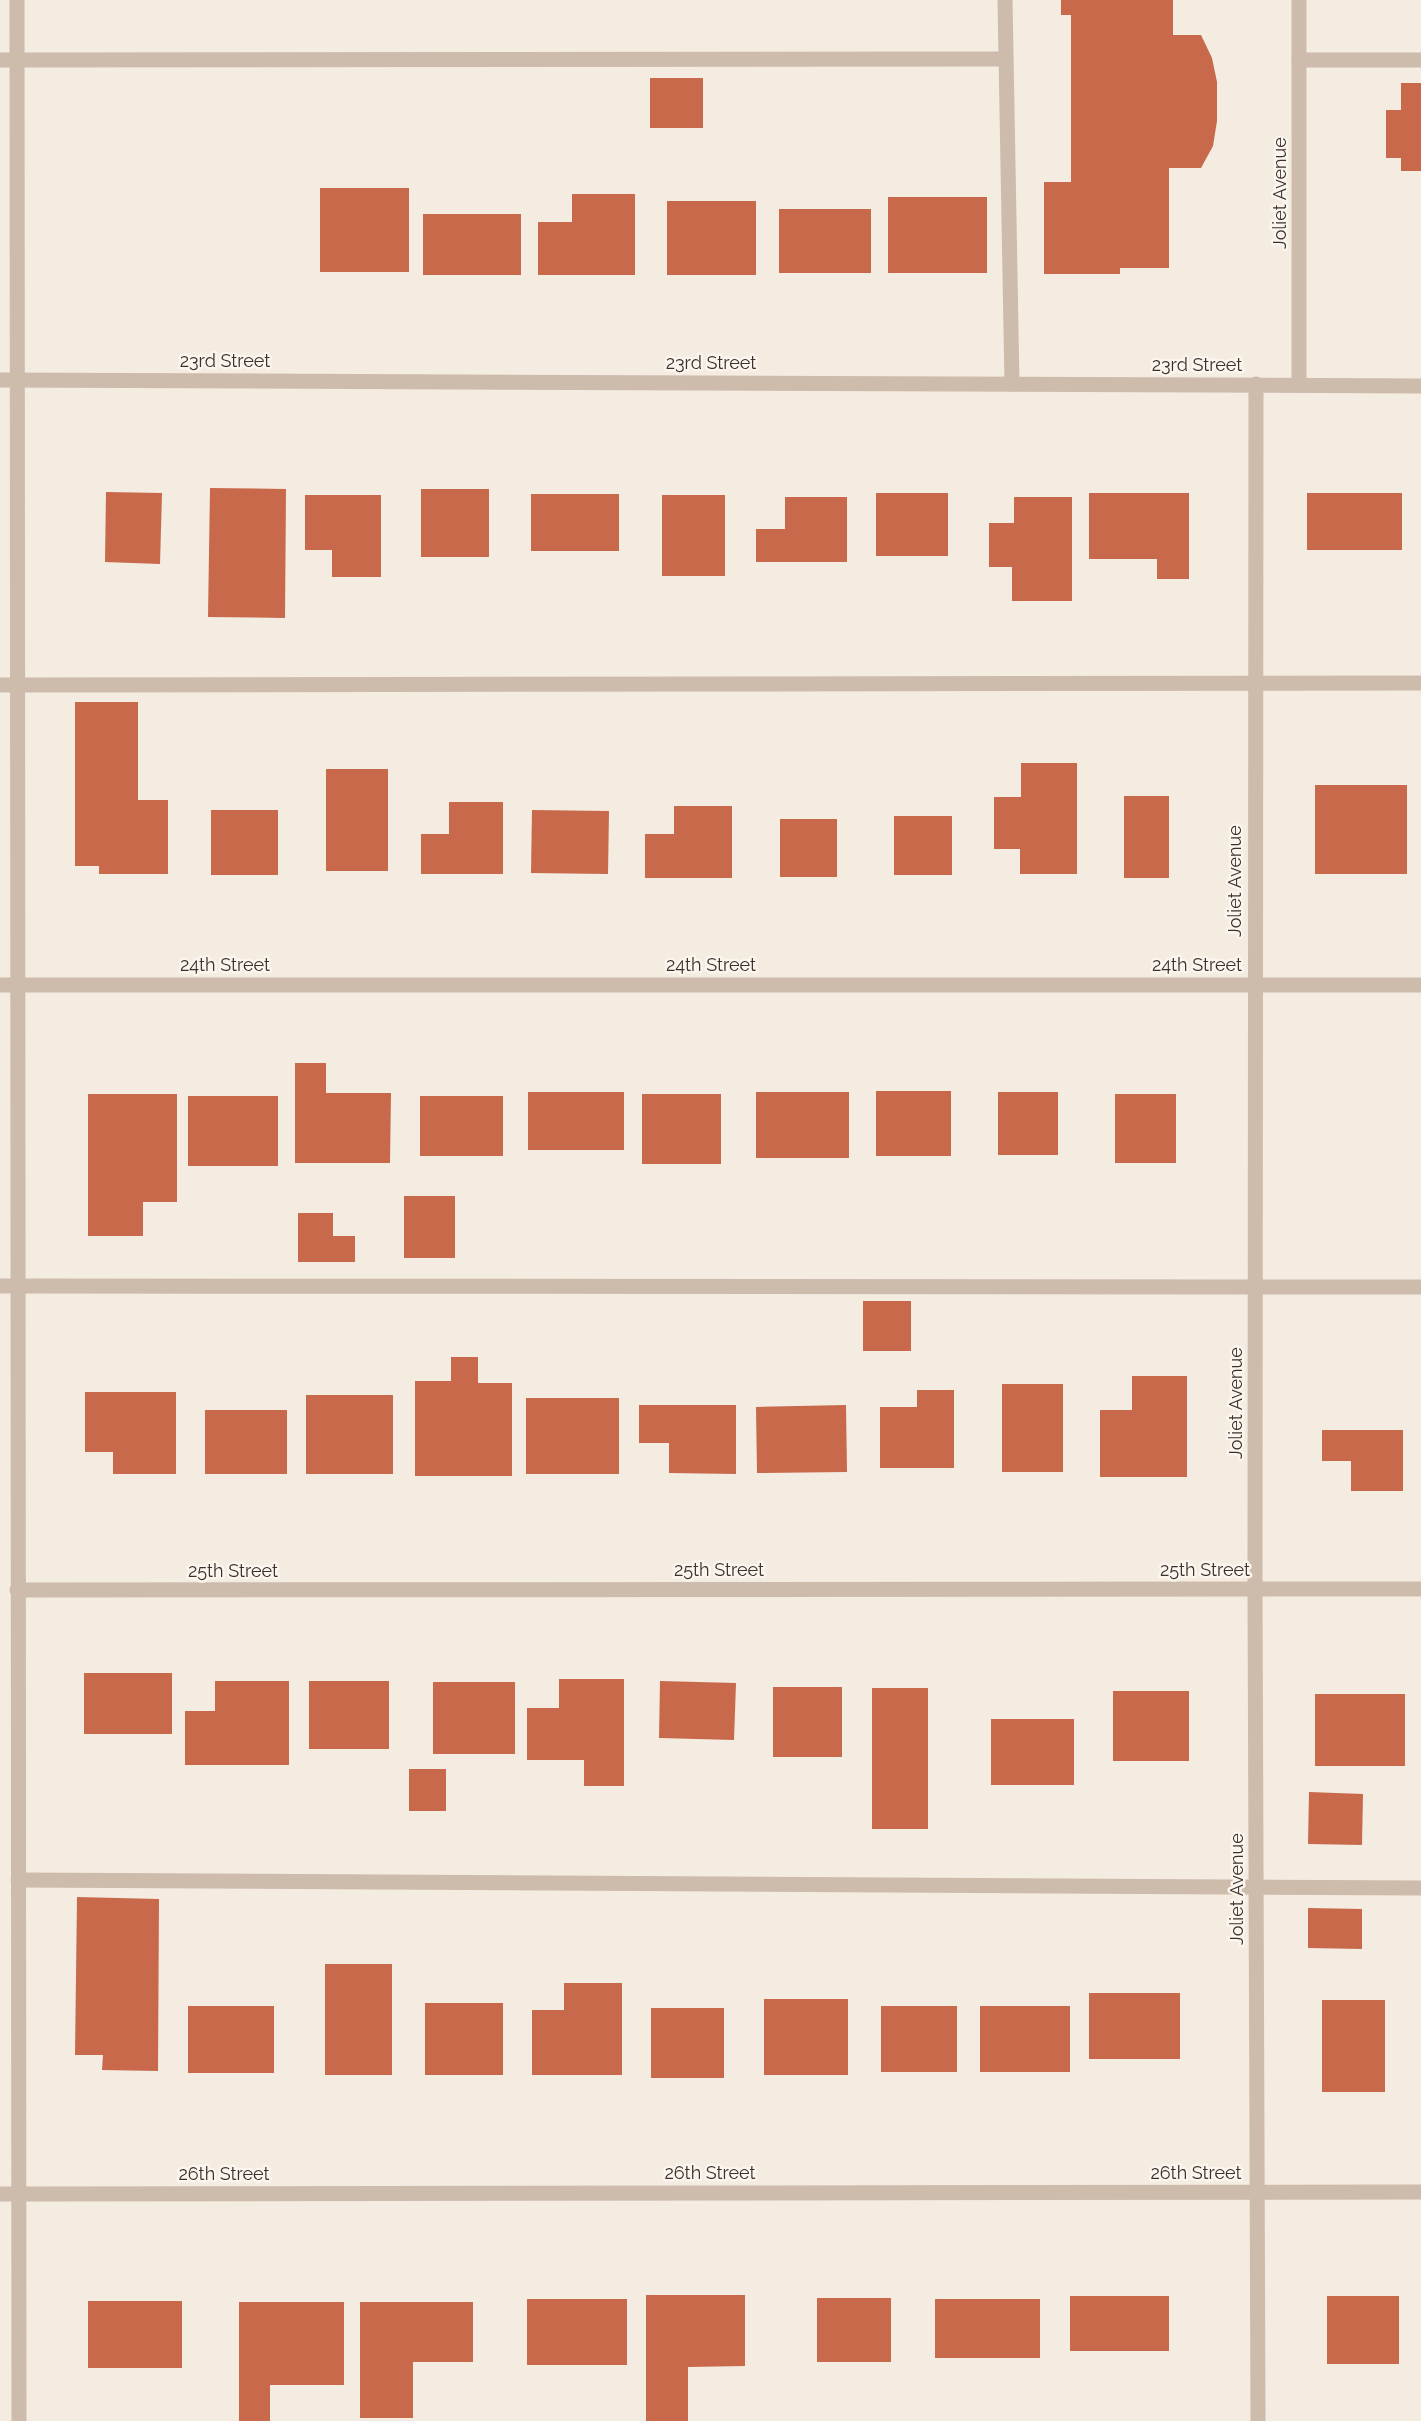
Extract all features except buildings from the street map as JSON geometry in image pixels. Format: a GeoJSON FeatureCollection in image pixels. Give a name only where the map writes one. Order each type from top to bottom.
{"type":"FeatureCollection","features":[{"type":"Feature","properties":{"kind":"street"},"geometry":{"type":"LineString","coordinates":[[17,0],[19,2421]]}},
{"type":"Feature","properties":{"kind":"street"},"geometry":{"type":"LineString","coordinates":[[1005,0],[1012,384]]}},
{"type":"Feature","properties":{"kind":"street","name":"Joliet Avenue"},"geometry":{"type":"LineString","coordinates":[[1299,0],[1299,385]]}},
{"type":"Feature","properties":{"kind":"street"},"geometry":{"type":"LineString","coordinates":[[0,60],[1006,59]]}},
{"type":"Feature","properties":{"kind":"street"},"geometry":{"type":"LineString","coordinates":[[1299,60],[1421,60]]}},
{"type":"Feature","properties":{"kind":"street","name":"23rd Street"},"geometry":{"type":"LineString","coordinates":[[0,380],[1421,386]]}},
{"type":"Feature","properties":{"kind":"street","name":"Joliet Avenue"},"geometry":{"type":"LineString","coordinates":[[1256,384],[1255,1589],[1258,2421]]}},
{"type":"Feature","properties":{"kind":"street"},"geometry":{"type":"LineString","coordinates":[[0,685],[1421,683]]}},
{"type":"Feature","properties":{"kind":"street","name":"24th Street"},"geometry":{"type":"LineString","coordinates":[[0,985],[1421,985]]}},
{"type":"Feature","properties":{"kind":"street"},"geometry":{"type":"LineString","coordinates":[[0,1286],[1421,1287]]}},
{"type":"Feature","properties":{"kind":"street","name":"25th Street"},"geometry":{"type":"LineString","coordinates":[[17,1590],[1421,1589]]}},
{"type":"Feature","properties":{"kind":"street"},"geometry":{"type":"LineString","coordinates":[[18,1880],[1421,1888]]}},
{"type":"Feature","properties":{"kind":"street","name":"26th Street"},"geometry":{"type":"LineString","coordinates":[[0,2193],[1421,2192]]}}]}
